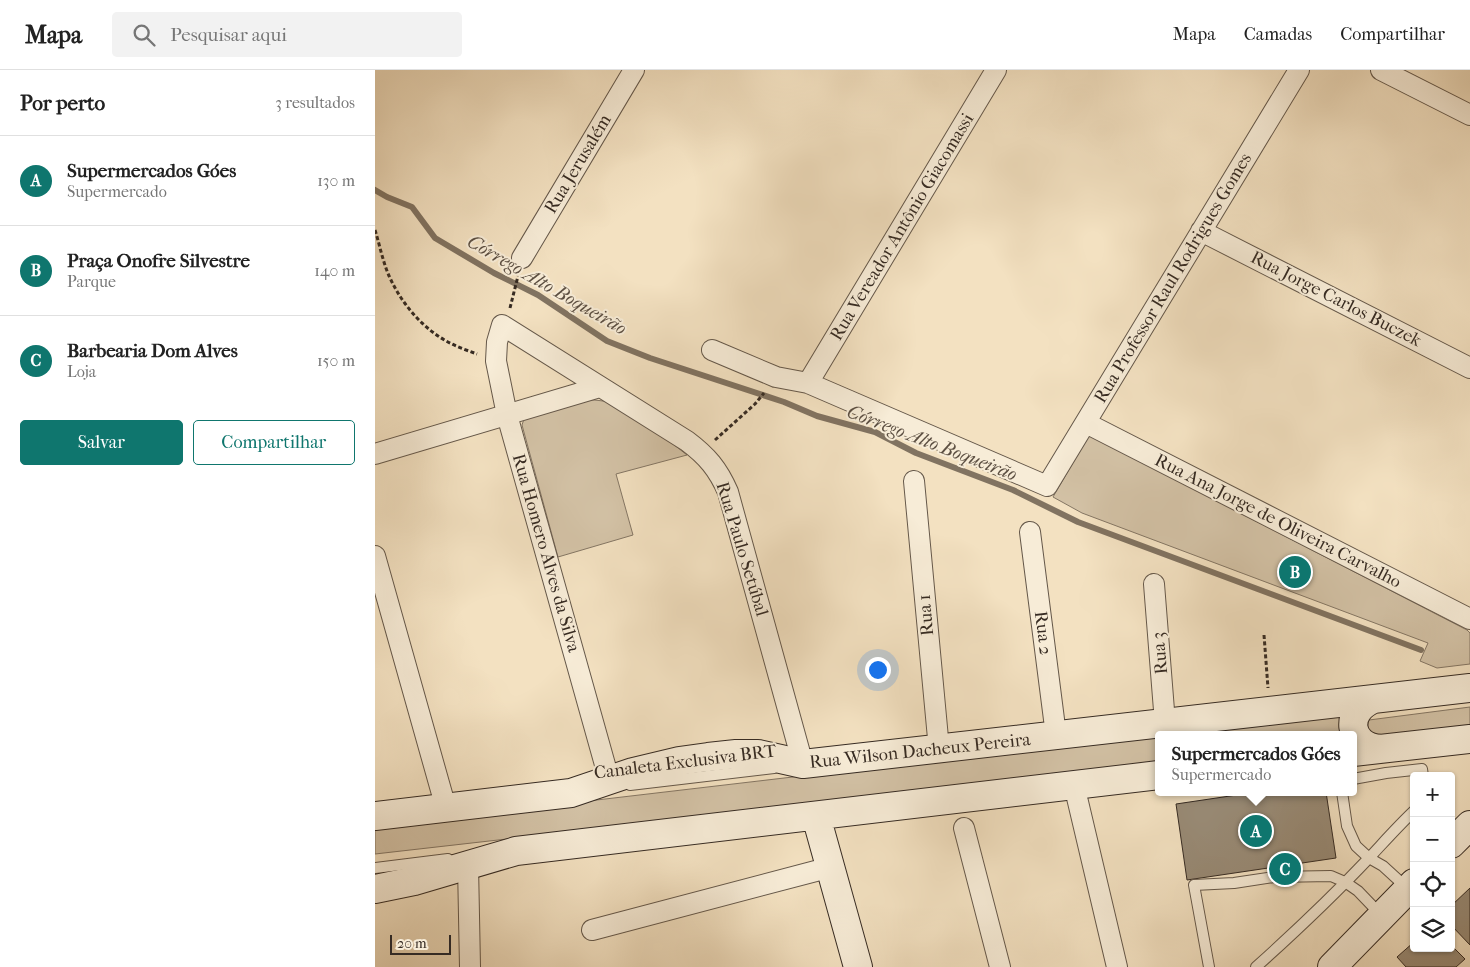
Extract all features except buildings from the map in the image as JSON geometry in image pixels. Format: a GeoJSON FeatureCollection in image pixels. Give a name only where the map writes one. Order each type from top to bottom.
{"type":"FeatureCollection","features":[{"type":"Feature","properties":{"kind":"main road","name":"Rua Wilson Dacheux Pereira"},"geometry":{"type":"LineString","coordinates":[[375,816],[571,793],[609,779],[679,761],[736,754],[758,754],[803,764],[1470,688]]}},
{"type":"Feature","properties":{"kind":"main road"},"geometry":{"type":"LineString","coordinates":[[1354,731],[1354,716],[1358,708],[1365,702],[1374,699]]}},
{"type":"Feature","properties":{"kind":"main road"},"geometry":{"type":"LineString","coordinates":[[1357,736],[1365,745],[1372,748],[1367,750]]}},
{"type":"Feature","properties":{"kind":"main road"},"geometry":{"type":"LineString","coordinates":[[1367,750],[1470,739]]}},
{"type":"Feature","properties":{"kind":"main road"},"geometry":{"type":"LineString","coordinates":[[375,889],[401,884],[517,851],[1155,775]]}},
{"type":"Feature","properties":{"kind":"main road"},"geometry":{"type":"LineString","coordinates":[[816,816],[858,967]]}},
{"type":"Feature","properties":{"kind":"main road"},"geometry":{"type":"LineString","coordinates":[[1455,840],[1470,825]]}},
{"type":"Feature","properties":{"kind":"main road"},"geometry":{"type":"LineString","coordinates":[[1332,967],[1410,887]]}},
{"type":"Feature","properties":{"kind":"street","name":"Rua Jerusalém"},"geometry":{"type":"LineString","coordinates":[[522,258],[634,70]]}},
{"type":"Feature","properties":{"kind":"street","name":"Rua Vereador Antônio Giacomassi"},"geometry":{"type":"LineString","coordinates":[[808,383],[996,70]]}},
{"type":"Feature","properties":{"kind":"street","name":"Rua Professor Raul Rodrigues Gomes"},"geometry":{"type":"LineString","coordinates":[[808,383],[1047,486],[1299,70]]}},
{"type":"Feature","properties":{"kind":"street"},"geometry":{"type":"LineString","coordinates":[[1381,70],[1470,115]]}},
{"type":"Feature","properties":{"kind":"street","name":"Rua Jorge Carlos Buczek"},"geometry":{"type":"LineString","coordinates":[[1201,231],[1470,368]]}},
{"type":"Feature","properties":{"kind":"street","name":"Rua Homero Alves da Silva"},"geometry":{"type":"LineString","coordinates":[[506,317],[497,342],[496,361],[507,415],[609,779]]}},
{"type":"Feature","properties":{"kind":"street","name":"Rua Paulo Setúbal"},"geometry":{"type":"LineString","coordinates":[[506,317],[601,387],[687,441],[710,461],[722,477],[728,492],[803,764]]}},
{"type":"Feature","properties":{"kind":"street"},"geometry":{"type":"LineString","coordinates":[[713,350],[776,377],[808,383]]}},
{"type":"Feature","properties":{"kind":"street"},"geometry":{"type":"LineString","coordinates":[[375,454],[601,387]]}},
{"type":"Feature","properties":{"kind":"street","name":"Rua Ana Jorge de Oliveira Carvalho"},"geometry":{"type":"LineString","coordinates":[[1086,423],[1470,619]]}},
{"type":"Feature","properties":{"kind":"street","name":"Rua 1"},"geometry":{"type":"LineString","coordinates":[[914,481],[939,749]]}},
{"type":"Feature","properties":{"kind":"street","name":"Rua 2"},"geometry":{"type":"LineString","coordinates":[[1030,532],[1057,735]]}},
{"type":"Feature","properties":{"kind":"street"},"geometry":{"type":"LineString","coordinates":[[375,556],[446,808]]}},
{"type":"Feature","properties":{"kind":"street","name":"Rua 3"},"geometry":{"type":"LineString","coordinates":[[1154,584],[1165,722]]}},
{"type":"Feature","properties":{"kind":"street"},"geometry":{"type":"LineString","coordinates":[[1073,785],[1117,967]]}},
{"type":"Feature","properties":{"kind":"street"},"geometry":{"type":"LineString","coordinates":[[964,828],[1000,967]]}},
{"type":"Feature","properties":{"kind":"street"},"geometry":{"type":"LineString","coordinates":[[468,866],[469,967]]}},
{"type":"Feature","properties":{"kind":"street"},"geometry":{"type":"LineString","coordinates":[[593,930],[831,867]]}},
{"type":"Feature","properties":{"kind":"lane","name":"Canaleta Exclusiva BRT"},"geometry":{"type":"LineString","coordinates":[[571,793],[803,764]]}},
{"type":"Feature","properties":{"kind":"lane"},"geometry":{"type":"LineString","coordinates":[[1357,778],[1422,769],[1422,772]]}},
{"type":"Feature","properties":{"kind":"lane"},"geometry":{"type":"LineString","coordinates":[[1343,796],[1347,826],[1356,846],[1369,858],[1410,885]]}},
{"type":"Feature","properties":{"kind":"lane"},"geometry":{"type":"LineString","coordinates":[[1256,967],[1345,882],[1410,815]]}},
{"type":"Feature","properties":{"kind":"lane"},"geometry":{"type":"LineString","coordinates":[[375,868],[517,851]]}},
{"type":"Feature","properties":{"kind":"lane"},"geometry":{"type":"LineString","coordinates":[[1209,967],[1194,885],[1234,883],[1274,876],[1331,876],[1345,882],[1359,893],[1381,916]]}},
{"type":"Feature","properties":{"kind":"path"},"geometry":{"type":"LineString","coordinates":[[375,230],[390,277],[399,295],[412,313],[430,331],[452,345],[496,361]]}},
{"type":"Feature","properties":{"kind":"path"},"geometry":{"type":"LineString","coordinates":[[506,317],[522,258]]}},
{"type":"Feature","properties":{"kind":"path"},"geometry":{"type":"LineString","coordinates":[[701,452],[755,404]]}},
{"type":"Feature","properties":{"kind":"path"},"geometry":{"type":"LineString","coordinates":[[1263,635],[1270,711]]}},
{"type":"Feature","properties":{"kind":"shaded area"},"geometry":{"type":"Polygon","coordinates":[[[580,399],[604,401],[618,405],[644,421],[687,455],[616,474],[633,535],[558,557],[522,425],[524,419],[580,399]]]}},
{"type":"Feature","properties":{"kind":"shaded area"},"geometry":{"type":"Polygon","coordinates":[[[1089,435],[1467,630],[1470,633],[1470,664],[1437,668],[1420,661],[1428,643],[1082,513],[1053,497],[1089,435]]]}},
{"type":"Feature","properties":{"kind":"shaded area"},"geometry":{"type":"Polygon","coordinates":[[[1470,707],[1470,727],[1375,740],[1368,728],[1369,720],[1470,707]]]}},
{"type":"Feature","properties":{"kind":"shaded area"},"geometry":{"type":"Polygon","coordinates":[[[1347,712],[1343,731],[1185,731],[1347,712]]]}},
{"type":"Feature","properties":{"kind":"shaded area"},"geometry":{"type":"Polygon","coordinates":[[[1155,735],[1155,765],[375,854],[375,826],[1155,735]]]}},
{"type":"Feature","properties":{"kind":"waterway","name":"Córrego Alto Boqueirão"},"geometry":{"type":"LineString","coordinates":[[375,190],[412,207],[435,238],[494,273],[538,295],[607,341],[650,358],[784,402],[817,416],[875,432],[916,453],[1013,490],[1078,522],[1421,650]]}},
{"type":"Feature","properties":{"kind":"place","name":"Praça Onofre Silvestre"},"geometry":{"type":"Point","coordinates":[1295,572]}},
{"type":"Feature","properties":{"kind":"place","name":"Supermercados Góes"},"geometry":{"type":"Point","coordinates":[1256,831]}},
{"type":"Feature","properties":{"kind":"place","name":"Barbearia Dom Alves"},"geometry":{"type":"Point","coordinates":[1285,869]}}]}
